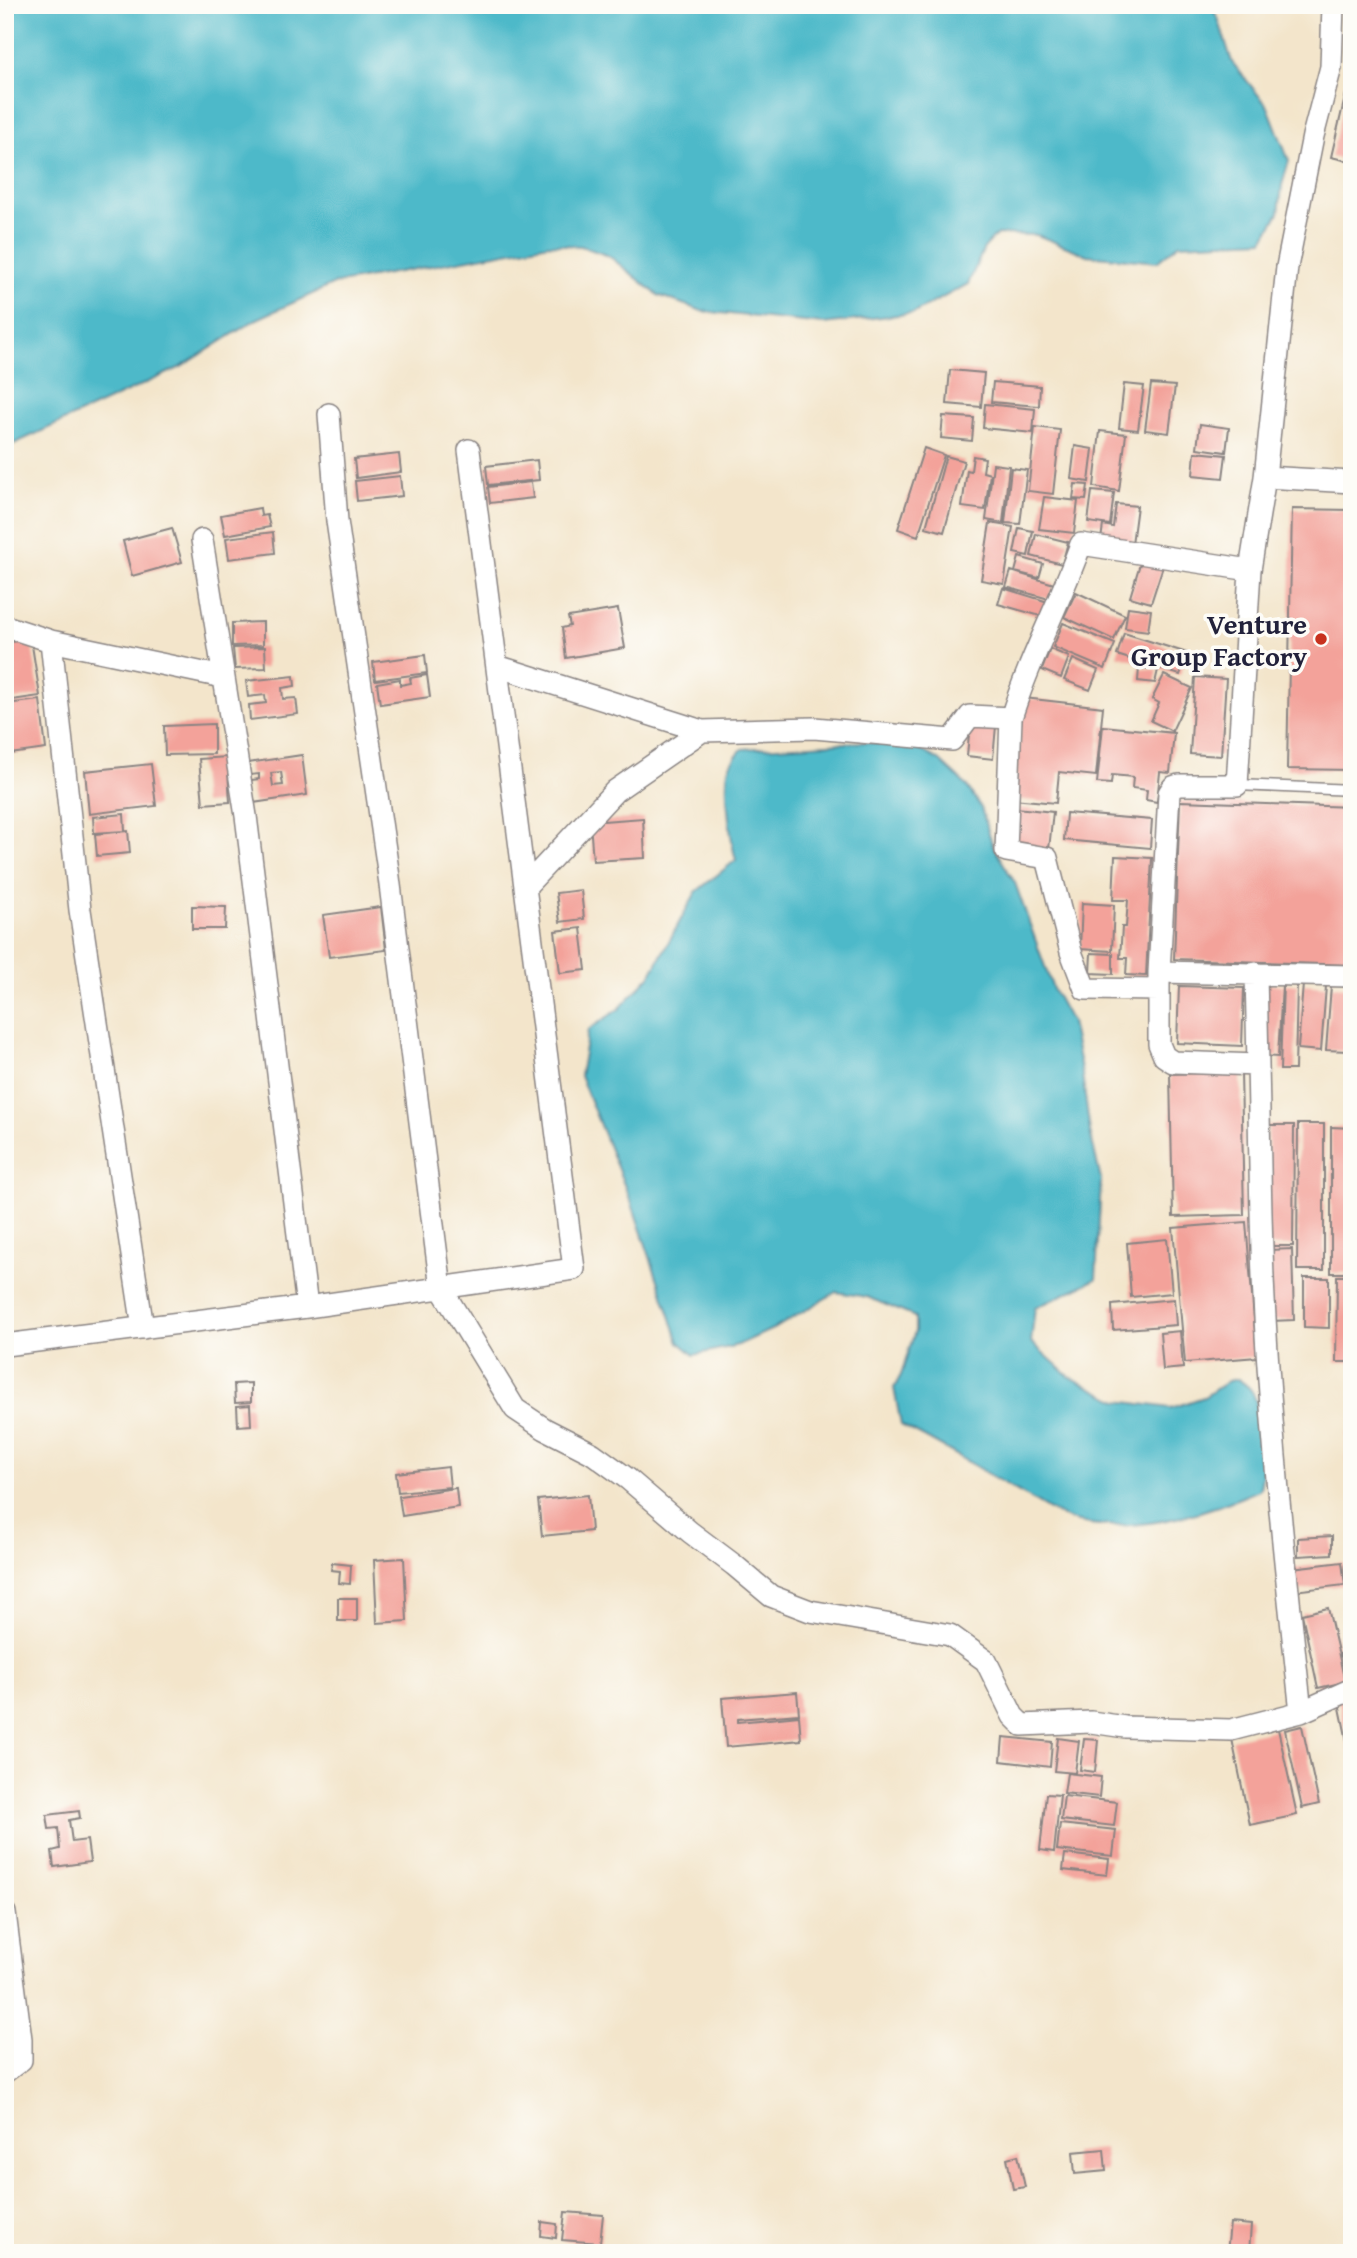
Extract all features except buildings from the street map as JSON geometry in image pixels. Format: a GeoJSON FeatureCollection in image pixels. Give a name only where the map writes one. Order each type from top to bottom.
{"type":"FeatureCollection","features":[{"type":"Feature","properties":{"kind":"street"},"geometry":{"type":"LineString","coordinates":[[1258,1065],[1173,1062],[1164,1056],[1159,1044],[1159,981],[1169,793],[1173,787],[1179,785],[1237,785],[1250,570],[1265,477],[1287,267],[1313,136],[1331,66],[1333,5]]}},
{"type":"Feature","properties":{"kind":"street"},"geometry":{"type":"LineString","coordinates":[[329,414],[337,521],[389,877],[441,1288],[515,1409],[545,1429],[592,1453],[628,1479],[771,1596],[810,1611],[950,1635],[986,1661],[1013,1716],[1023,1725],[1091,1722],[1125,1727],[1231,1730],[1301,1712],[1352,1689]]}},
{"type":"Feature","properties":{"kind":"street"},"geometry":{"type":"LineString","coordinates":[[5,1345],[307,1307],[574,1269],[469,450]]}},
{"type":"Feature","properties":{"kind":"street"},"geometry":{"type":"LineString","coordinates":[[1265,477],[1352,482]]}},
{"type":"Feature","properties":{"kind":"street"},"geometry":{"type":"LineString","coordinates":[[202,540],[246,816],[307,1307]]}},
{"type":"Feature","properties":{"kind":"street"},"geometry":{"type":"LineString","coordinates":[[1250,570],[1081,544],[1011,718],[1006,851],[1047,858],[1071,952],[1085,989],[1256,973],[1352,975]]}},
{"type":"Feature","properties":{"kind":"street"},"geometry":{"type":"LineString","coordinates":[[5,626],[51,641],[223,677]]}},
{"type":"Feature","properties":{"kind":"street"},"geometry":{"type":"LineString","coordinates":[[51,641],[80,910],[143,1328]]}},
{"type":"Feature","properties":{"kind":"street"},"geometry":{"type":"LineString","coordinates":[[497,666],[702,732],[814,728],[952,740],[970,716],[1011,718]]}},
{"type":"Feature","properties":{"kind":"street"},"geometry":{"type":"LineString","coordinates":[[526,886],[615,791],[702,732]]}},
{"type":"Feature","properties":{"kind":"street"},"geometry":{"type":"LineString","coordinates":[[1256,973],[1264,1300],[1270,1407],[1301,1712]]}},
{"type":"Feature","properties":{"kind":"street"},"geometry":{"type":"LineString","coordinates":[[5,1913],[21,2039],[21,2060],[5,2072]]}},
{"type":"Feature","properties":{"kind":"lane"},"geometry":{"type":"LineString","coordinates":[[1237,785],[1352,790]]}},
{"type":"Feature","properties":{"kind":"water"},"geometry":{"type":"Polygon","coordinates":[[[5,5],[1210,5],[1218,18],[1232,62],[1268,107],[1289,161],[1282,185],[1279,213],[1263,240],[1179,244],[1157,262],[1087,255],[1037,235],[997,234],[984,248],[968,284],[914,313],[823,324],[702,311],[658,295],[609,256],[581,246],[549,244],[334,284],[255,320],[181,367],[5,448],[5,5]]]}},
{"type":"Feature","properties":{"kind":"water"},"geometry":{"type":"Polygon","coordinates":[[[862,742],[913,746],[939,760],[966,785],[981,808],[993,846],[1015,883],[1053,989],[1071,1022],[1101,1180],[1096,1279],[1035,1308],[1031,1342],[1070,1377],[1118,1401],[1171,1408],[1204,1397],[1228,1381],[1238,1379],[1255,1397],[1260,1423],[1262,1470],[1259,1490],[1194,1514],[1148,1523],[1101,1525],[1078,1522],[1058,1514],[901,1425],[894,1388],[915,1331],[915,1317],[867,1297],[836,1292],[777,1327],[738,1345],[694,1355],[679,1342],[632,1204],[580,1076],[588,1030],[619,1009],[650,976],[696,892],[736,860],[728,813],[727,775],[730,765],[742,749],[862,742]]]}},
{"type":"Feature","properties":{"kind":"place","name":"Venture Group Factory"},"geometry":{"type":"Point","coordinates":[1321,639]}}]}
